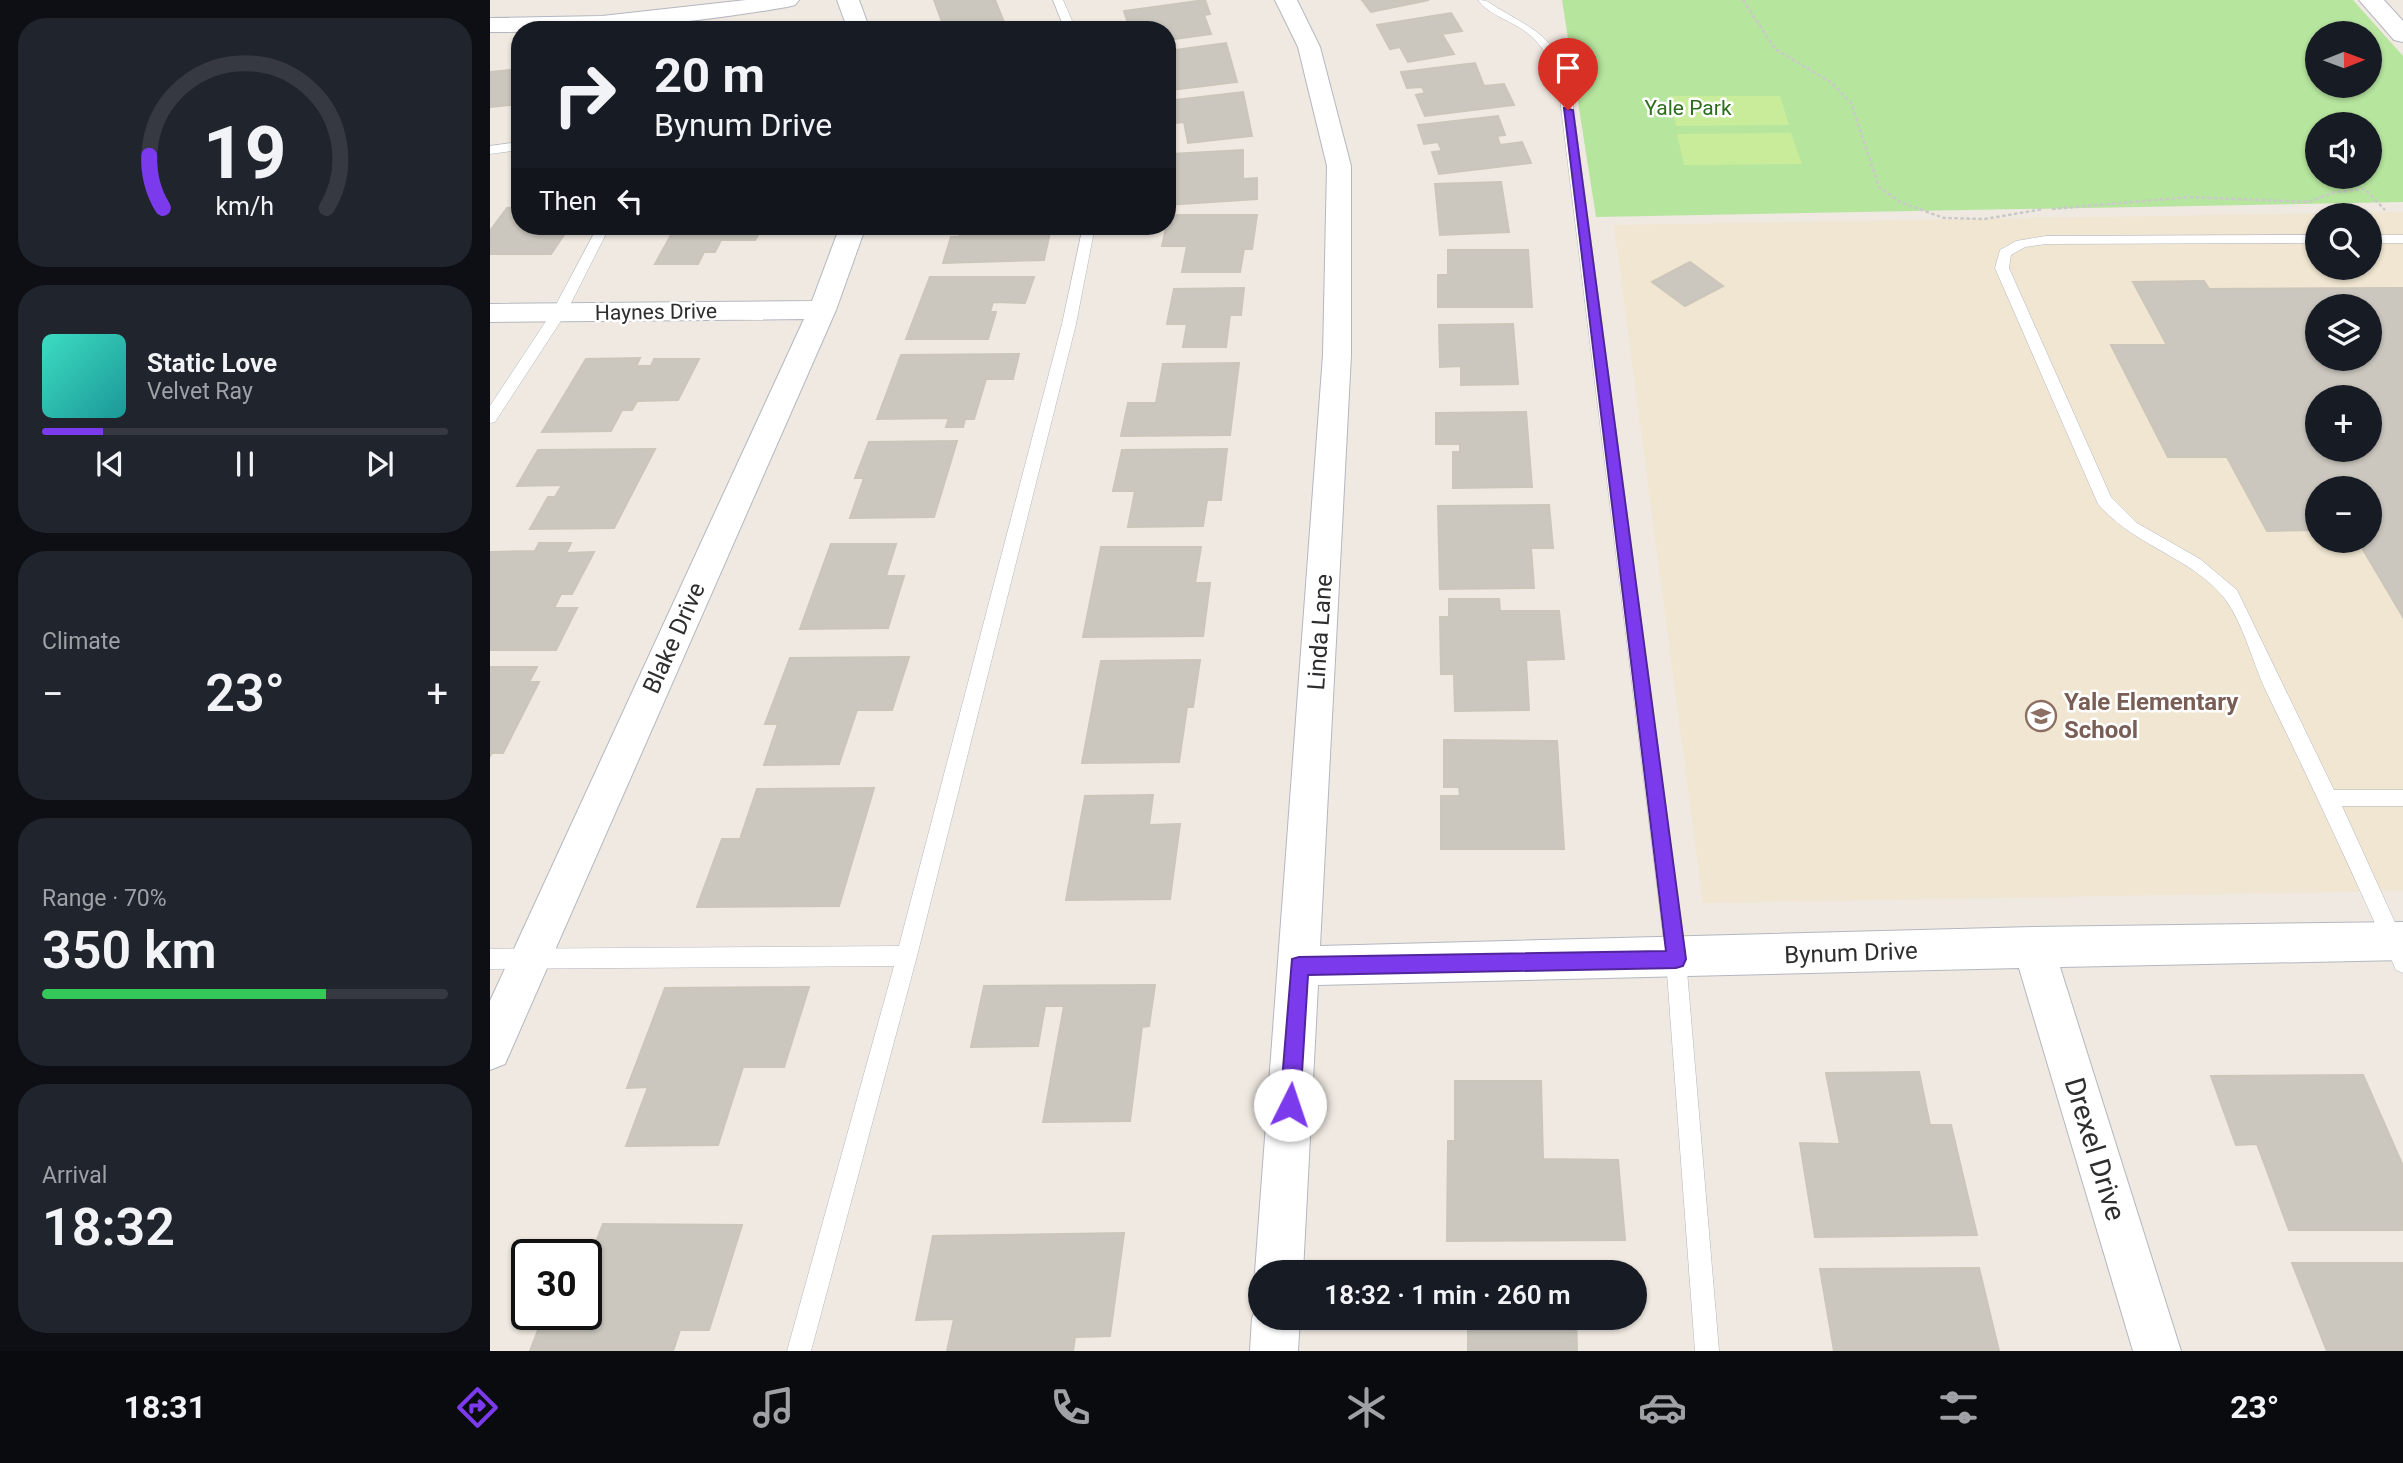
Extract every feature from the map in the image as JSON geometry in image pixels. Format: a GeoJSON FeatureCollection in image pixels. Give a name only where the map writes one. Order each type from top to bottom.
{"type":"FeatureCollection","features":[{"type":"Feature","properties":{"kind":"street"},"geometry":{"type":"LineString","coordinates":[[587,21],[787,0]]}},
{"type":"Feature","properties":{"kind":"street"},"geometry":{"type":"LineString","coordinates":[[848,0],[856,21]]}},
{"type":"Feature","properties":{"kind":"street","name":"Linda Lane"},"geometry":{"type":"LineString","coordinates":[[1280,1260],[1337,355],[1339,166],[1309,47],[1286,0]]}},
{"type":"Feature","properties":{"kind":"street"},"geometry":{"type":"LineString","coordinates":[[2371,0],[2403,35]]}},
{"type":"Feature","properties":{"kind":"street"},"geometry":{"type":"LineString","coordinates":[[490,3],[554,4],[627,17]]}},
{"type":"Feature","properties":{"kind":"street"},"geometry":{"type":"LineString","coordinates":[[490,25],[511,25]]}},
{"type":"Feature","properties":{"kind":"street","name":"Blake Drive"},"geometry":{"type":"LineString","coordinates":[[490,1049],[822,310],[850,235]]}},
{"type":"Feature","properties":{"kind":"street","name":"Haynes Drive"},"geometry":{"type":"LineString","coordinates":[[490,313],[822,310]]}},
{"type":"Feature","properties":{"kind":"street","name":"Bynum Drive"},"geometry":{"type":"LineString","coordinates":[[1299,966],[1676,959],[2033,946],[2399,948]]}},
{"type":"Feature","properties":{"kind":"street","name":"Drexel Drive"},"geometry":{"type":"LineString","coordinates":[[2033,946],[2157,1351]]}},
{"type":"Feature","properties":{"kind":"street"},"geometry":{"type":"LineString","coordinates":[[1274,1351],[1275,1330]]}},
{"type":"Feature","properties":{"kind":"lane"},"geometry":{"type":"LineString","coordinates":[[1058,0],[1067,21]]}},
{"type":"Feature","properties":{"kind":"lane"},"geometry":{"type":"LineString","coordinates":[[1483,0],[1490,9],[1525,26],[1546,45],[1558,61],[1564,83],[1676,959],[1707,1351]]}},
{"type":"Feature","properties":{"kind":"lane"},"geometry":{"type":"LineString","coordinates":[[490,150],[511,147]]}},
{"type":"Feature","properties":{"kind":"lane"},"geometry":{"type":"LineString","coordinates":[[490,418],[559,313],[599,235]]}},
{"type":"Feature","properties":{"kind":"lane"},"geometry":{"type":"LineString","coordinates":[[799,1351],[907,956],[1069,324],[1087,235]]}},
{"type":"Feature","properties":{"kind":"lane"},"geometry":{"type":"LineString","coordinates":[[2305,239],[2046,240],[2021,244],[2005,253],[2002,268],[2104,500],[2119,520],[2193,562],[2225,588],[2246,621],[2261,661],[2399,948]]}},
{"type":"Feature","properties":{"kind":"lane"},"geometry":{"type":"LineString","coordinates":[[2382,239],[2403,239]]}},
{"type":"Feature","properties":{"kind":"lane"},"geometry":{"type":"LineString","coordinates":[[2329,798],[2403,798]]}},
{"type":"Feature","properties":{"kind":"lane"},"geometry":{"type":"LineString","coordinates":[[490,959],[907,956]]}},
{"type":"Feature","properties":{"kind":"path"},"geometry":{"type":"LineString","coordinates":[[1743,0],[1775,49],[1799,66],[1832,83],[1851,103],[1879,187],[1900,202],[1944,218],[1984,219],[2022,210],[2189,197],[2308,202],[2335,192],[2365,189],[2386,211],[2394,211]]}},
{"type":"Feature","properties":{"kind":"shaded area","name":"Yale Elementary School"},"geometry":{"type":"Polygon","coordinates":[[[2382,212],[2403,212],[2403,891],[1703,903],[1614,225],[2305,214],[2305,280],[2382,280],[2382,212]]]}},
{"type":"Feature","properties":{"kind":"green space","name":"Yale Park"},"geometry":{"type":"Polygon","coordinates":[[[1562,0],[2353,0],[2372,21],[2305,21],[2305,98],[2382,98],[2382,32],[2403,56],[2403,202],[1596,217],[1562,0]]]}},
{"type":"Feature","properties":{"kind":"green space"},"geometry":{"type":"Polygon","coordinates":[[[1669,96],[1780,96],[1789,125],[1676,126],[1669,96]]]}},
{"type":"Feature","properties":{"kind":"green space"},"geometry":{"type":"Polygon","coordinates":[[[1791,133],[1802,164],[1684,165],[1677,134],[1791,133]]]}},
{"type":"Feature","properties":{"kind":"building"},"geometry":{"type":"Polygon","coordinates":[[[934,0],[995,0],[1004,21],[942,21],[934,0]]]}},
{"type":"Feature","properties":{"kind":"building"},"geometry":{"type":"Polygon","coordinates":[[[1205,0],[1210,14],[1204,15],[1211,34],[1176,39],[1176,21],[1127,21],[1124,11],[1205,0]]]}},
{"type":"Feature","properties":{"kind":"building"},"geometry":{"type":"Polygon","coordinates":[[[1362,0],[1429,0],[1371,12],[1362,0]]]}},
{"type":"Feature","properties":{"kind":"building"},"geometry":{"type":"Polygon","coordinates":[[[1451,13],[1462,31],[1442,34],[1454,54],[1408,62],[1400,47],[1390,49],[1377,25],[1451,13]]]}},
{"type":"Feature","properties":{"kind":"building"},"geometry":{"type":"Polygon","coordinates":[[[1226,43],[1237,82],[1176,90],[1176,50],[1226,43]]]}},
{"type":"Feature","properties":{"kind":"building"},"geometry":{"type":"Polygon","coordinates":[[[1475,63],[1484,86],[1504,84],[1514,105],[1425,116],[1416,95],[1425,93],[1422,87],[1407,88],[1401,72],[1475,63]]]}},
{"type":"Feature","properties":{"kind":"building"},"geometry":{"type":"Polygon","coordinates":[[[511,70],[510,105],[490,107],[490,72],[511,70]]]}},
{"type":"Feature","properties":{"kind":"building"},"geometry":{"type":"Polygon","coordinates":[[[1243,92],[1252,136],[1188,143],[1184,122],[1176,123],[1176,100],[1243,92]]]}},
{"type":"Feature","properties":{"kind":"building"},"geometry":{"type":"Polygon","coordinates":[[[1498,116],[1505,135],[1497,136],[1500,145],[1522,142],[1531,163],[1439,174],[1432,152],[1442,151],[1438,142],[1424,144],[1418,125],[1498,116]]]}},
{"type":"Feature","properties":{"kind":"building"},"geometry":{"type":"Polygon","coordinates":[[[1243,150],[1243,179],[1257,178],[1257,199],[1176,204],[1176,154],[1243,150]]]}},
{"type":"Feature","properties":{"kind":"building"},"geometry":{"type":"Polygon","coordinates":[[[1501,182],[1509,232],[1440,235],[1435,184],[1501,182]]]}},
{"type":"Feature","properties":{"kind":"building"},"geometry":{"type":"Polygon","coordinates":[[[507,208],[511,208],[511,235],[564,235],[551,254],[490,254],[490,231],[507,208]]]}},
{"type":"Feature","properties":{"kind":"building"},"geometry":{"type":"Polygon","coordinates":[[[1176,215],[1257,215],[1252,249],[1244,249],[1240,272],[1182,272],[1187,246],[1162,246],[1164,235],[1176,235],[1176,215]]]}},
{"type":"Feature","properties":{"kind":"building"},"geometry":{"type":"Polygon","coordinates":[[[671,235],[758,235],[755,240],[721,240],[715,252],[704,252],[698,264],[655,264],[671,235]]]}},
{"type":"Feature","properties":{"kind":"building"},"geometry":{"type":"Polygon","coordinates":[[[1049,235],[1044,260],[943,263],[951,237],[1049,235]]]}},
{"type":"Feature","properties":{"kind":"building"},"geometry":{"type":"Polygon","coordinates":[[[1448,250],[1528,250],[1532,307],[1438,307],[1438,275],[1448,275],[1448,250]]]}},
{"type":"Feature","properties":{"kind":"building"},"geometry":{"type":"Polygon","coordinates":[[[1690,262],[1723,286],[1685,306],[1652,282],[1690,262]]]}},
{"type":"Feature","properties":{"kind":"building"},"geometry":{"type":"Polygon","coordinates":[[[930,277],[1034,277],[1025,303],[993,302],[990,312],[996,312],[988,339],[906,339],[930,277]]]}},
{"type":"Feature","properties":{"kind":"building"},"geometry":{"type":"Polygon","coordinates":[[[2204,281],[2209,289],[2403,288],[2403,617],[2365,553],[2382,553],[2382,476],[2305,476],[2305,530],[2267,531],[2227,457],[2168,457],[2111,345],[2167,345],[2133,282],[2204,281]]]}},
{"type":"Feature","properties":{"kind":"building"},"geometry":{"type":"Polygon","coordinates":[[[1244,288],[1241,315],[1230,315],[1226,347],[1183,347],[1187,324],[1167,324],[1174,289],[1244,288]]]}},
{"type":"Feature","properties":{"kind":"building"},"geometry":{"type":"Polygon","coordinates":[[[1513,324],[1518,384],[1461,385],[1461,366],[1440,367],[1439,325],[1513,324]]]}},
{"type":"Feature","properties":{"kind":"building"},"geometry":{"type":"Polygon","coordinates":[[[1019,354],[1013,379],[986,379],[974,419],[965,419],[963,427],[946,427],[949,418],[877,419],[901,355],[1019,354]]]}},
{"type":"Feature","properties":{"kind":"building"},"geometry":{"type":"Polygon","coordinates":[[[640,358],[636,366],[651,366],[654,359],[699,359],[678,400],[637,401],[632,410],[622,410],[611,431],[542,432],[586,359],[640,358]]]}},
{"type":"Feature","properties":{"kind":"building"},"geometry":{"type":"Polygon","coordinates":[[[1239,363],[1230,435],[1121,436],[1128,403],[1156,403],[1163,364],[1239,363]]]}},
{"type":"Feature","properties":{"kind":"building"},"geometry":{"type":"Polygon","coordinates":[[[1526,412],[1532,487],[1453,488],[1453,452],[1460,452],[1460,444],[1436,444],[1436,413],[1526,412]]]}},
{"type":"Feature","properties":{"kind":"building"},"geometry":{"type":"Polygon","coordinates":[[[957,441],[934,517],[850,518],[864,478],[855,478],[869,442],[957,441]]]}},
{"type":"Feature","properties":{"kind":"building"},"geometry":{"type":"Polygon","coordinates":[[[655,449],[614,528],[530,529],[548,497],[555,497],[562,485],[517,486],[538,450],[655,449]]]}},
{"type":"Feature","properties":{"kind":"building"},"geometry":{"type":"Polygon","coordinates":[[[1227,449],[1221,500],[1207,500],[1203,526],[1128,527],[1135,491],[1113,491],[1122,450],[1227,449]]]}},
{"type":"Feature","properties":{"kind":"building"},"geometry":{"type":"Polygon","coordinates":[[[1549,505],[1553,548],[1531,548],[1534,588],[1440,589],[1438,506],[1549,505]]]}},
{"type":"Feature","properties":{"kind":"building"},"geometry":{"type":"Polygon","coordinates":[[[539,543],[571,543],[566,553],[594,552],[572,594],[561,594],[554,608],[577,608],[556,650],[490,650],[490,552],[535,551],[539,543]]]}},
{"type":"Feature","properties":{"kind":"building"},"geometry":{"type":"Polygon","coordinates":[[[831,544],[896,544],[886,576],[904,576],[888,628],[800,629],[831,544]]]}},
{"type":"Feature","properties":{"kind":"building"},"geometry":{"type":"Polygon","coordinates":[[[1101,547],[1201,547],[1195,583],[1210,583],[1203,636],[1083,637],[1101,547]]]}},
{"type":"Feature","properties":{"kind":"building"},"geometry":{"type":"Polygon","coordinates":[[[1449,599],[1499,599],[1500,611],[1559,611],[1564,659],[1526,660],[1529,710],[1455,711],[1454,674],[1441,674],[1440,617],[1449,617],[1449,599]]]}},
{"type":"Feature","properties":{"kind":"building"},"geometry":{"type":"Polygon","coordinates":[[[909,657],[892,710],[857,710],[839,764],[764,765],[778,724],[765,724],[790,658],[909,657]]]}},
{"type":"Feature","properties":{"kind":"building"},"geometry":{"type":"Polygon","coordinates":[[[1200,660],[1193,707],[1187,707],[1179,762],[1082,763],[1101,661],[1200,660]]]}},
{"type":"Feature","properties":{"kind":"building"},"geometry":{"type":"Polygon","coordinates":[[[490,667],[537,667],[529,682],[539,682],[503,753],[492,753],[490,756],[490,667]]]}},
{"type":"Feature","properties":{"kind":"building"},"geometry":{"type":"Polygon","coordinates":[[[1444,740],[1557,741],[1564,849],[1441,849],[1441,796],[1460,796],[1459,787],[1444,787],[1444,740]]]}},
{"type":"Feature","properties":{"kind":"building"},"geometry":{"type":"Polygon","coordinates":[[[874,788],[839,906],[697,907],[722,839],[740,839],[757,789],[874,788]]]}},
{"type":"Feature","properties":{"kind":"building"},"geometry":{"type":"Polygon","coordinates":[[[1153,795],[1149,825],[1180,824],[1170,899],[1066,900],[1085,796],[1153,795]]]}},
{"type":"Feature","properties":{"kind":"building"},"geometry":{"type":"Polygon","coordinates":[[[1155,985],[1149,1026],[1142,1027],[1130,1121],[1043,1122],[1064,1006],[1045,1006],[1038,1046],[971,1047],[984,986],[1155,985]]]}},
{"type":"Feature","properties":{"kind":"building"},"geometry":{"type":"Polygon","coordinates":[[[809,987],[784,1067],[743,1067],[718,1145],[626,1146],[648,1087],[627,1088],[665,988],[809,987]]]}},
{"type":"Feature","properties":{"kind":"building"},"geometry":{"type":"Polygon","coordinates":[[[1919,1072],[1930,1125],[1951,1125],[1977,1235],[1815,1237],[1800,1143],[1840,1144],[1826,1073],[1919,1072]]]}},
{"type":"Feature","properties":{"kind":"building"},"geometry":{"type":"Polygon","coordinates":[[[2363,1075],[2403,1166],[2403,1230],[2289,1230],[2257,1144],[2236,1145],[2211,1076],[2363,1075]]]}},
{"type":"Feature","properties":{"kind":"building"},"geometry":{"type":"Polygon","coordinates":[[[1455,1081],[1541,1081],[1543,1159],[1618,1160],[1625,1240],[1447,1241],[1448,1141],[1455,1141],[1455,1081]]]}},
{"type":"Feature","properties":{"kind":"building"},"geometry":{"type":"Polygon","coordinates":[[[603,1224],[742,1225],[709,1330],[680,1330],[673,1351],[530,1351],[538,1330],[602,1330],[602,1239],[597,1239],[603,1224]]]}},
{"type":"Feature","properties":{"kind":"building"},"geometry":{"type":"Polygon","coordinates":[[[1124,1233],[1110,1336],[1075,1337],[1073,1351],[947,1351],[954,1319],[916,1320],[933,1236],[1124,1233]]]}},
{"type":"Feature","properties":{"kind":"building"},"geometry":{"type":"Polygon","coordinates":[[[2292,1263],[2402,1263],[2403,1351],[2327,1351],[2292,1263]]]}},
{"type":"Feature","properties":{"kind":"building"},"geometry":{"type":"Polygon","coordinates":[[[1979,1268],[1999,1351],[1834,1351],[1820,1269],[1979,1268]]]}},
{"type":"Feature","properties":{"kind":"building"},"geometry":{"type":"Polygon","coordinates":[[[1468,1330],[1576,1330],[1577,1351],[1468,1351],[1468,1330]]]}},
{"type":"Feature","properties":{"kind":"place","name":"Yale Elementary School"},"geometry":{"type":"Point","coordinates":[2041,716]}},
{"type":"Feature","properties":{"kind":"route"},"geometry":{"type":"LineString","coordinates":[[1290,1105],[1299,966],[1676,959],[1568,110]]}}]}
